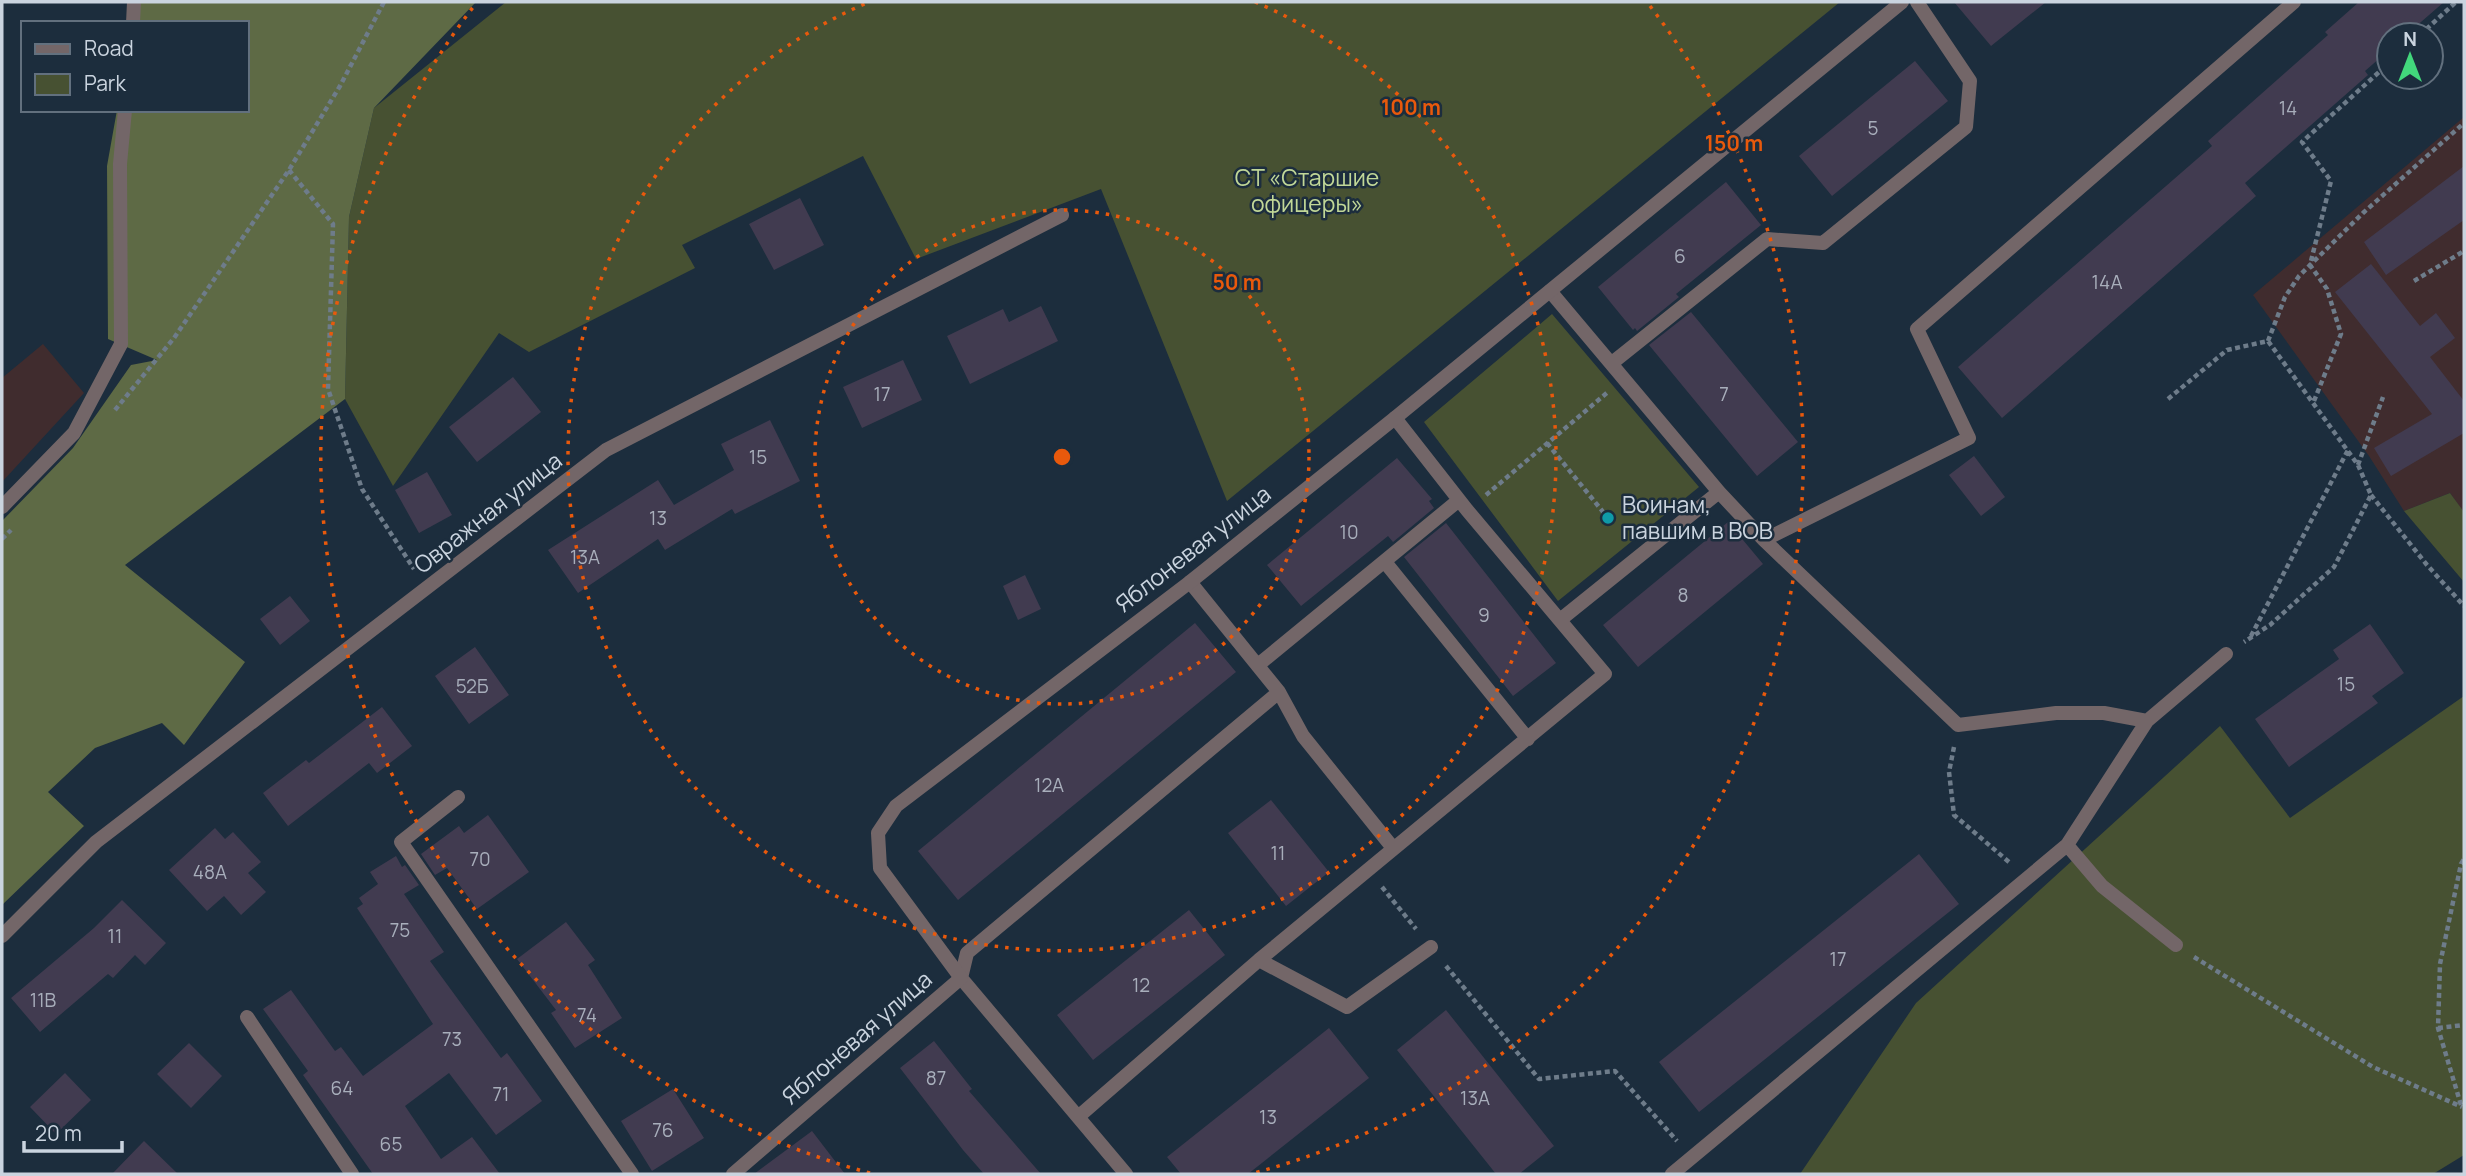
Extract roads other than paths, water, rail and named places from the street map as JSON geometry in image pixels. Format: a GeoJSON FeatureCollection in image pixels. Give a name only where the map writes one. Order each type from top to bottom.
{"type":"FeatureCollection","features":[{"type":"Feature","properties":{"kind":"street"},"geometry":{"type":"LineString","coordinates":[[132,21],[134,2]]}},
{"type":"Feature","properties":{"kind":"street","name":"Яблоневая улица"},"geometry":{"type":"LineString","coordinates":[[733,1174],[961,978],[880,868],[878,833],[896,806],[1190,582],[1395,418],[1902,2]]}},
{"type":"Feature","properties":{"kind":"street"},"geometry":{"type":"LineString","coordinates":[[1612,363],[1768,239],[1824,243],[1966,127],[1970,81],[1917,2]]}},
{"type":"Feature","properties":{"kind":"street"},"geometry":{"type":"LineString","coordinates":[[1764,540],[1969,438],[1917,329],[2294,2]]}},
{"type":"Feature","properties":{"kind":"street"},"geometry":{"type":"LineString","coordinates":[[2,507],[74,433],[121,344],[120,164],[125,112]]}},
{"type":"Feature","properties":{"kind":"street","name":"Овражная улица"},"geometry":{"type":"LineString","coordinates":[[2,936],[96,842],[606,450],[1062,215]]}},
{"type":"Feature","properties":{"kind":"street"},"geometry":{"type":"LineString","coordinates":[[1550,291],[1719,492],[1764,540],[1958,725],[2056,713],[2104,713],[2147,721]]}},
{"type":"Feature","properties":{"kind":"street"},"geometry":{"type":"LineString","coordinates":[[1078,1117],[1259,960],[1605,674],[1463,505],[1395,418]]}},
{"type":"Feature","properties":{"kind":"street"},"geometry":{"type":"LineString","coordinates":[[1560,620],[1719,492]]}},
{"type":"Feature","properties":{"kind":"street"},"geometry":{"type":"LineString","coordinates":[[1258,666],[1385,562],[1463,505]]}},
{"type":"Feature","properties":{"kind":"street"},"geometry":{"type":"LineString","coordinates":[[1385,562],[1528,739]]}},
{"type":"Feature","properties":{"kind":"street"},"geometry":{"type":"LineString","coordinates":[[1190,582],[1279,692],[1303,736],[1393,848]]}},
{"type":"Feature","properties":{"kind":"street"},"geometry":{"type":"LineString","coordinates":[[1672,1174],[2067,845],[2147,721],[2226,654]]}},
{"type":"Feature","properties":{"kind":"street"},"geometry":{"type":"LineString","coordinates":[[1126,1174],[961,978],[967,953],[1279,692]]}},
{"type":"Feature","properties":{"kind":"street"},"geometry":{"type":"LineString","coordinates":[[458,797],[401,842],[632,1174]]}},
{"type":"Feature","properties":{"kind":"street"},"geometry":{"type":"LineString","coordinates":[[2067,845],[2102,886],[2176,945]]}},
{"type":"Feature","properties":{"kind":"street"},"geometry":{"type":"LineString","coordinates":[[1259,960],[1347,1007],[1431,947]]}},
{"type":"Feature","properties":{"kind":"street"},"geometry":{"type":"LineString","coordinates":[[247,1017],[352,1174]]}},
{"type":"Feature","properties":{"kind":"place","name":"Воинам, павшим в ВОВ"},"geometry":{"type":"Point","coordinates":[1608,518]}},
{"type":"Feature","properties":{"kind":"park label","name":"СТ «Старшие офицеры»"},"geometry":{"type":"Point","coordinates":[1307,191]}}]}
